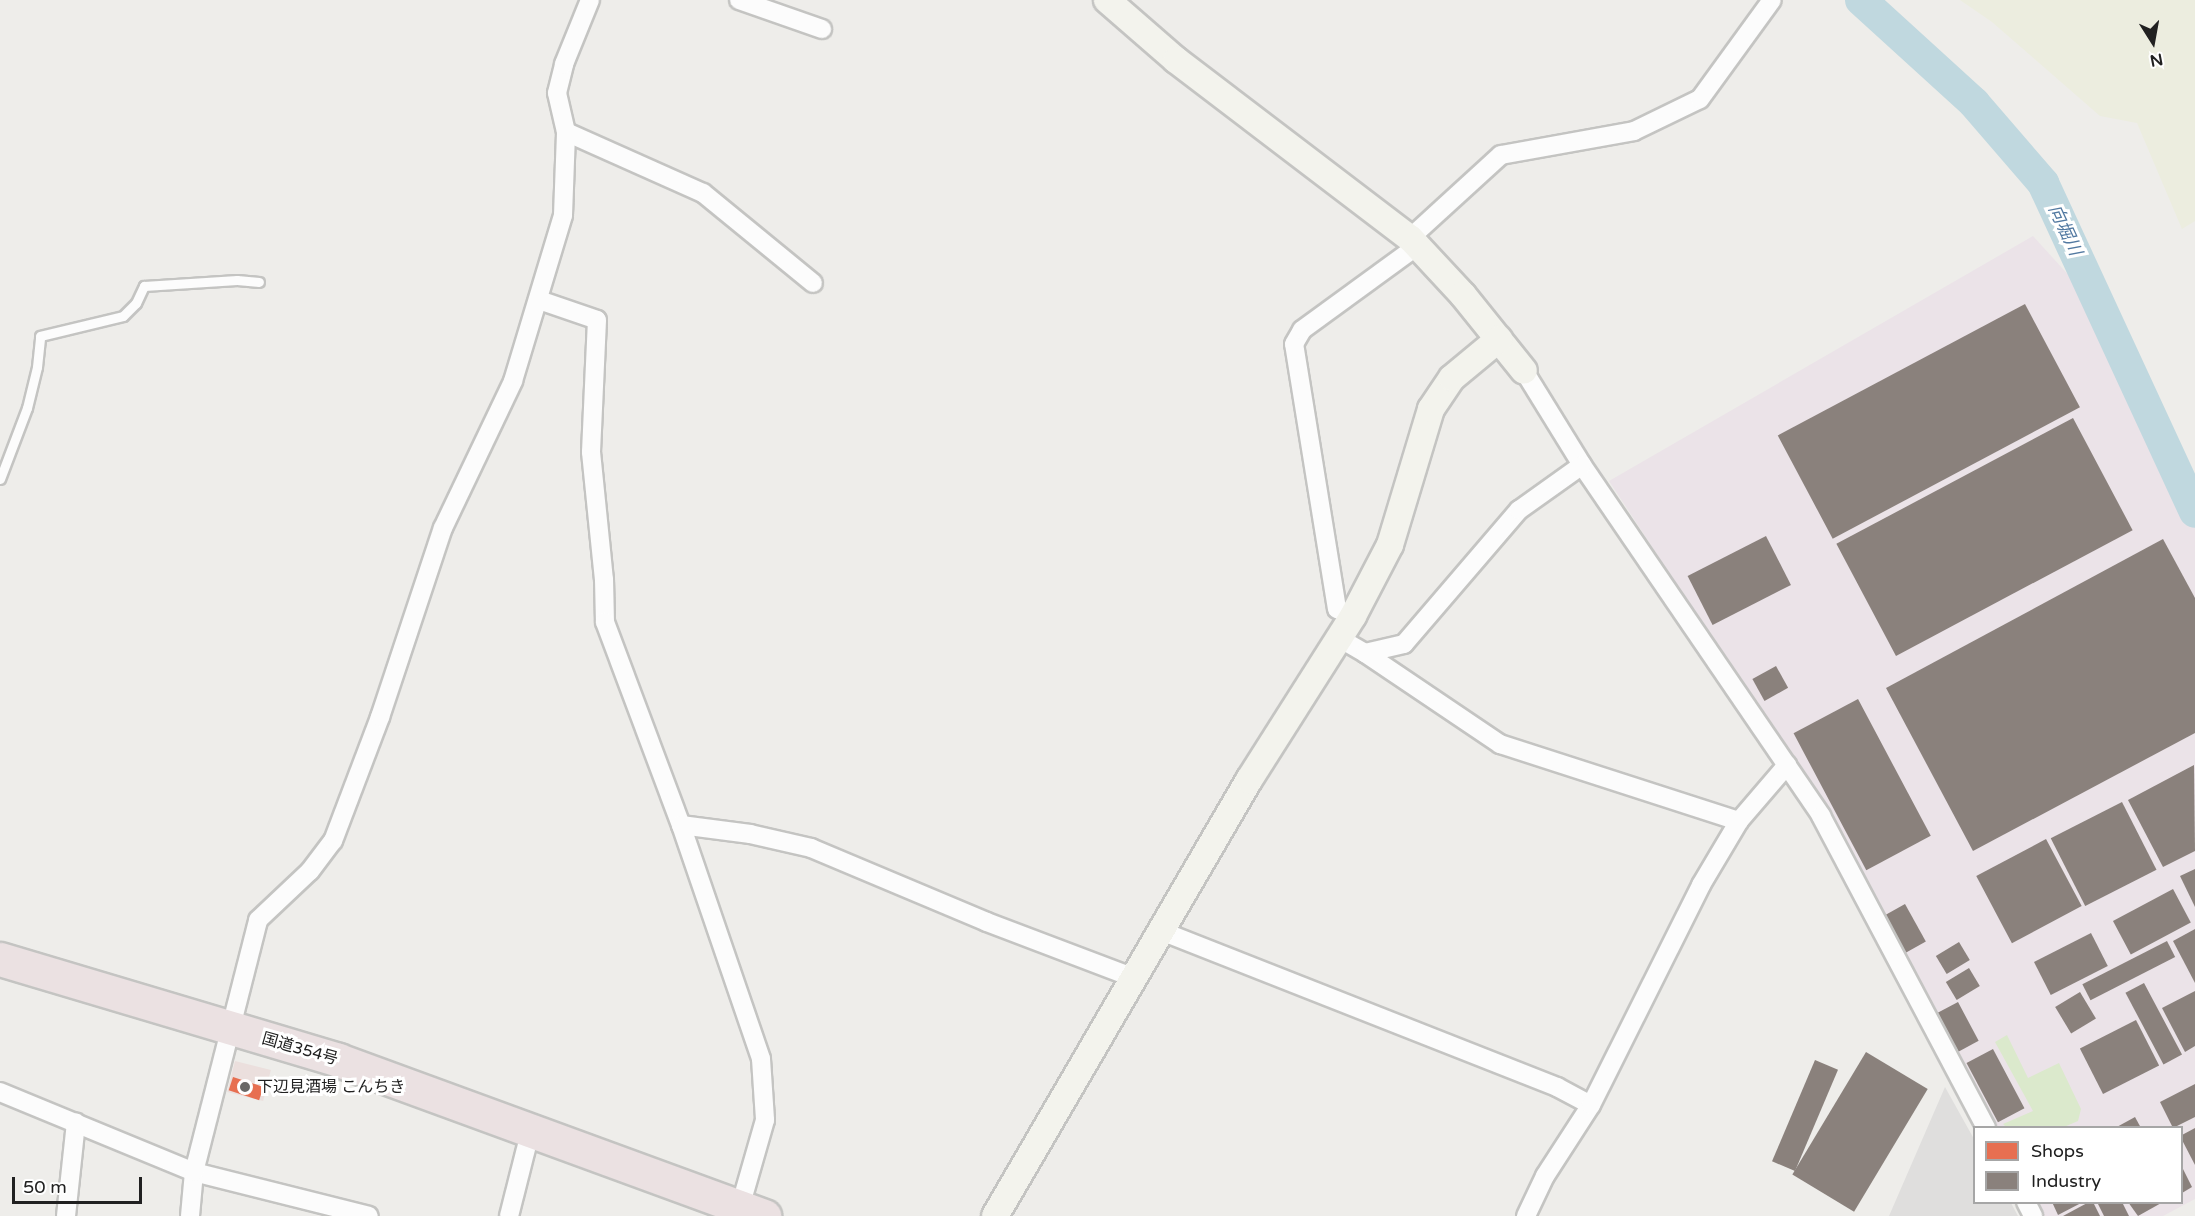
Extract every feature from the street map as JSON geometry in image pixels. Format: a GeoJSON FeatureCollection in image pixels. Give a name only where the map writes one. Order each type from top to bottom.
{"type":"FeatureCollection","features":[{"type":"Feature","properties":{"kind":"highway","name":"国道354号"},"geometry":{"type":"LineString","coordinates":[[0,959],[338,1060],[752,1211]]}},
{"type":"Feature","properties":{"kind":"street"},"geometry":{"type":"LineString","coordinates":[[190,1216],[194,1172],[233,1030],[258,920],[310,871],[333,841],[380,717],[443,528],[513,381],[563,215],[566,132],[557,93],[564,64],[590,0]]}},
{"type":"Feature","properties":{"kind":"street"},"geometry":{"type":"LineString","coordinates":[[739,0],[822,29]]}},
{"type":"Feature","properties":{"kind":"street"},"geometry":{"type":"LineString","coordinates":[[1107,0],[1161,48],[1413,242],[1499,339],[1524,371],[1582,465],[1821,816],[1985,1126]]}},
{"type":"Feature","properties":{"kind":"street"},"geometry":{"type":"LineString","coordinates":[[1353,616],[1337,609],[1294,344],[1302,330],[1413,242],[1501,155],[1634,131],[1700,99],[1770,3]]}},
{"type":"Feature","properties":{"kind":"street"},"geometry":{"type":"LineString","coordinates":[[566,132],[703,194],[813,283]]}},
{"type":"Feature","properties":{"kind":"street"},"geometry":{"type":"LineString","coordinates":[[539,300],[597,320],[591,452],[604,579],[605,622],[681,825],[761,1059],[765,1120],[752,1211]]}},
{"type":"Feature","properties":{"kind":"street"},"geometry":{"type":"LineString","coordinates":[[995,1216],[1132,977],[1249,780],[1353,616],[1390,545],[1431,409],[1452,378],[1499,339]]}},
{"type":"Feature","properties":{"kind":"street"},"geometry":{"type":"LineString","coordinates":[[1365,653],[1404,644],[1519,510],[1582,465]]}},
{"type":"Feature","properties":{"kind":"street"},"geometry":{"type":"LineString","coordinates":[[1339,638],[1500,744],[1739,821]]}},
{"type":"Feature","properties":{"kind":"street"},"geometry":{"type":"LineString","coordinates":[[1526,1216],[1545,1176],[1591,1105],[1701,885],[1739,821],[1787,765]]}},
{"type":"Feature","properties":{"kind":"street"},"geometry":{"type":"LineString","coordinates":[[681,825],[750,834],[811,848],[987,922],[1132,977]]}},
{"type":"Feature","properties":{"kind":"street"},"geometry":{"type":"LineString","coordinates":[[1161,931],[1557,1087],[1591,1105]]}},
{"type":"Feature","properties":{"kind":"street"},"geometry":{"type":"LineString","coordinates":[[0,1092],[194,1172],[369,1216]]}},
{"type":"Feature","properties":{"kind":"street"},"geometry":{"type":"LineString","coordinates":[[66,1216],[76,1123]]}},
{"type":"Feature","properties":{"kind":"street"},"geometry":{"type":"LineString","coordinates":[[509,1216],[531,1129]]}},
{"type":"Feature","properties":{"kind":"lane"},"geometry":{"type":"LineString","coordinates":[[0,479],[27,408],[37,368],[40,336],[123,316],[136,303],[144,286],[237,280],[259,282]]}},
{"type":"Feature","properties":{"kind":"shaded area"},"geometry":{"type":"Polygon","coordinates":[[[1960,0],[2195,0],[2195,221],[2182,229],[2137,123],[2100,116],[1992,22],[1960,0]]]}},
{"type":"Feature","properties":{"kind":"shaded area"},"geometry":{"type":"Polygon","coordinates":[[[2033,236],[2073,280],[2131,378],[2195,523],[2195,1199],[2163,1216],[2040,1216],[2034,1204],[2183,1204],[2183,1126],[1992,1126],[1793,762],[1609,481],[2033,236]]]}},
{"type":"Feature","properties":{"kind":"shaded area"},"geometry":{"type":"Polygon","coordinates":[[[235,1061],[271,1070],[263,1101],[227,1092],[235,1061]]]}},
{"type":"Feature","properties":{"kind":"shaded area"},"geometry":{"type":"Polygon","coordinates":[[[1945,1087],[1973,1137],[1973,1204],[2012,1204],[2018,1216],[1889,1216],[1945,1087]]]}},
{"type":"Feature","properties":{"kind":"green space"},"geometry":{"type":"Polygon","coordinates":[[[2007,1035],[2028,1078],[2059,1063],[2081,1109],[2078,1121],[2066,1126],[2005,1126],[2003,1124],[2033,1111],[1995,1042],[2007,1035]]]}},
{"type":"Feature","properties":{"kind":"building: Shops"},"geometry":{"type":"Polygon","coordinates":[[[233,1077],[263,1087],[259,1100],[229,1090],[233,1077]]]}},
{"type":"Feature","properties":{"kind":"building: Industry"},"geometry":{"type":"Polygon","coordinates":[[[2025,304],[2080,407],[1833,539],[1778,435],[2025,304]]]}},
{"type":"Feature","properties":{"kind":"building: Industry"},"geometry":{"type":"Polygon","coordinates":[[[2073,418],[2133,530],[1896,656],[1836,544],[2073,418]]]}},
{"type":"Feature","properties":{"kind":"building: Industry"},"geometry":{"type":"Polygon","coordinates":[[[1766,536],[1791,585],[1713,625],[1688,576],[1766,536]]]}},
{"type":"Feature","properties":{"kind":"building: Industry"},"geometry":{"type":"Polygon","coordinates":[[[2163,539],[2195,598],[2195,733],[1973,851],[1886,688],[2163,539]]]}},
{"type":"Feature","properties":{"kind":"building: Industry"},"geometry":{"type":"Polygon","coordinates":[[[1776,666],[1788,688],[1765,701],[1752,679],[1776,666]]]}},
{"type":"Feature","properties":{"kind":"building: Industry"},"geometry":{"type":"Polygon","coordinates":[[[1858,699],[1931,836],[1866,870],[1794,733],[1858,699]]]}},
{"type":"Feature","properties":{"kind":"building: Industry"},"geometry":{"type":"Polygon","coordinates":[[[2194,765],[2195,851],[2163,867],[2128,800],[2194,765]]]}},
{"type":"Feature","properties":{"kind":"building: Industry"},"geometry":{"type":"Polygon","coordinates":[[[2122,802],[2157,870],[2085,906],[2051,838],[2122,802]]]}},
{"type":"Feature","properties":{"kind":"building: Industry"},"geometry":{"type":"Polygon","coordinates":[[[2046,839],[2082,906],[2012,943],[1976,876],[2046,839]]]}},
{"type":"Feature","properties":{"kind":"building: Industry"},"geometry":{"type":"Polygon","coordinates":[[[2195,869],[2195,907],[2180,876],[2195,869]]]}},
{"type":"Feature","properties":{"kind":"building: Industry"},"geometry":{"type":"Polygon","coordinates":[[[2173,889],[2191,923],[2131,954],[2113,921],[2173,889]]]}},
{"type":"Feature","properties":{"kind":"building: Industry"},"geometry":{"type":"Polygon","coordinates":[[[1905,904],[1926,942],[1906,953],[1885,915],[1905,904]]]}},
{"type":"Feature","properties":{"kind":"building: Industry"},"geometry":{"type":"Polygon","coordinates":[[[2195,929],[2195,983],[2173,941],[2195,929]]]}},
{"type":"Feature","properties":{"kind":"building: Industry"},"geometry":{"type":"Polygon","coordinates":[[[2091,933],[2108,966],[2051,995],[2034,962],[2091,933]]]}},
{"type":"Feature","properties":{"kind":"building: Industry"},"geometry":{"type":"Polygon","coordinates":[[[2167,941],[2175,957],[2091,1000],[2082,984],[2167,941]]]}},
{"type":"Feature","properties":{"kind":"building: Industry"},"geometry":{"type":"Polygon","coordinates":[[[1959,942],[1970,960],[1947,974],[1936,956],[1959,942]]]}},
{"type":"Feature","properties":{"kind":"building: Industry"},"geometry":{"type":"Polygon","coordinates":[[[1969,968],[1980,986],[1957,1000],[1946,982],[1969,968]]]}},
{"type":"Feature","properties":{"kind":"building: Industry"},"geometry":{"type":"Polygon","coordinates":[[[2144,983],[2182,1055],[2163,1064],[2125,993],[2144,983]]]}},
{"type":"Feature","properties":{"kind":"building: Industry"},"geometry":{"type":"Polygon","coordinates":[[[2195,991],[2195,1046],[2185,1052],[2162,1008],[2195,991]]]}},
{"type":"Feature","properties":{"kind":"building: Industry"},"geometry":{"type":"Polygon","coordinates":[[[2080,992],[2096,1019],[2071,1034],[2055,1007],[2080,992]]]}},
{"type":"Feature","properties":{"kind":"building: Industry"},"geometry":{"type":"Polygon","coordinates":[[[1958,1002],[1979,1041],[1958,1052],[1938,1013],[1958,1002]]]}},
{"type":"Feature","properties":{"kind":"building: Industry"},"geometry":{"type":"Polygon","coordinates":[[[2136,1020],[2159,1065],[2103,1094],[2080,1049],[2136,1020]]]}},
{"type":"Feature","properties":{"kind":"building: Industry"},"geometry":{"type":"Polygon","coordinates":[[[1993,1049],[2024,1108],[1998,1122],[1967,1063],[1993,1049]]]}},
{"type":"Feature","properties":{"kind":"building: Industry"},"geometry":{"type":"Polygon","coordinates":[[[1866,1052],[1928,1089],[1854,1212],[1792,1175],[1866,1052]]]}},
{"type":"Feature","properties":{"kind":"building: Industry"},"geometry":{"type":"Polygon","coordinates":[[[1815,1060],[1838,1070],[1795,1171],[1772,1161],[1815,1060]]]}},
{"type":"Feature","properties":{"kind":"building: Industry"},"geometry":{"type":"Polygon","coordinates":[[[2195,1084],[2195,1117],[2177,1126],[2172,1126],[2160,1102],[2195,1084]]]}},
{"type":"Feature","properties":{"kind":"building: Industry"},"geometry":{"type":"Polygon","coordinates":[[[2135,1117],[2140,1126],[2119,1126],[2135,1117]]]}},
{"type":"Feature","properties":{"kind":"building: Industry"},"geometry":{"type":"Polygon","coordinates":[[[2195,1128],[2195,1165],[2183,1142],[2183,1134],[2195,1128]]]}},
{"type":"Feature","properties":{"kind":"building: Industry"},"geometry":{"type":"Polygon","coordinates":[[[2183,1169],[2192,1187],[2183,1192],[2183,1169]]]}},
{"type":"Feature","properties":{"kind":"building: Industry"},"geometry":{"type":"Polygon","coordinates":[[[2053,1204],[2079,1204],[2058,1215],[2053,1204]]]}},
{"type":"Feature","properties":{"kind":"building: Industry"},"geometry":{"type":"Polygon","coordinates":[[[2085,1204],[2094,1204],[2100,1216],[2063,1216],[2085,1204]]]}},
{"type":"Feature","properties":{"kind":"building: Industry"},"geometry":{"type":"Polygon","coordinates":[[[2098,1204],[2123,1204],[2129,1216],[2104,1216],[2098,1204]]]}},
{"type":"Feature","properties":{"kind":"building: Industry"},"geometry":{"type":"Polygon","coordinates":[[[2129,1204],[2159,1204],[2138,1216],[2129,1204]]]}},
{"type":"Feature","properties":{"kind":"waterway","name":"向堀川"},"geometry":{"type":"LineString","coordinates":[[1861,0],[1974,103],[2043,183],[2195,512]]}},
{"type":"Feature","properties":{"kind":"place","name":"下辺見酒場 こんちき"},"geometry":{"type":"Point","coordinates":[245,1087]}}]}
